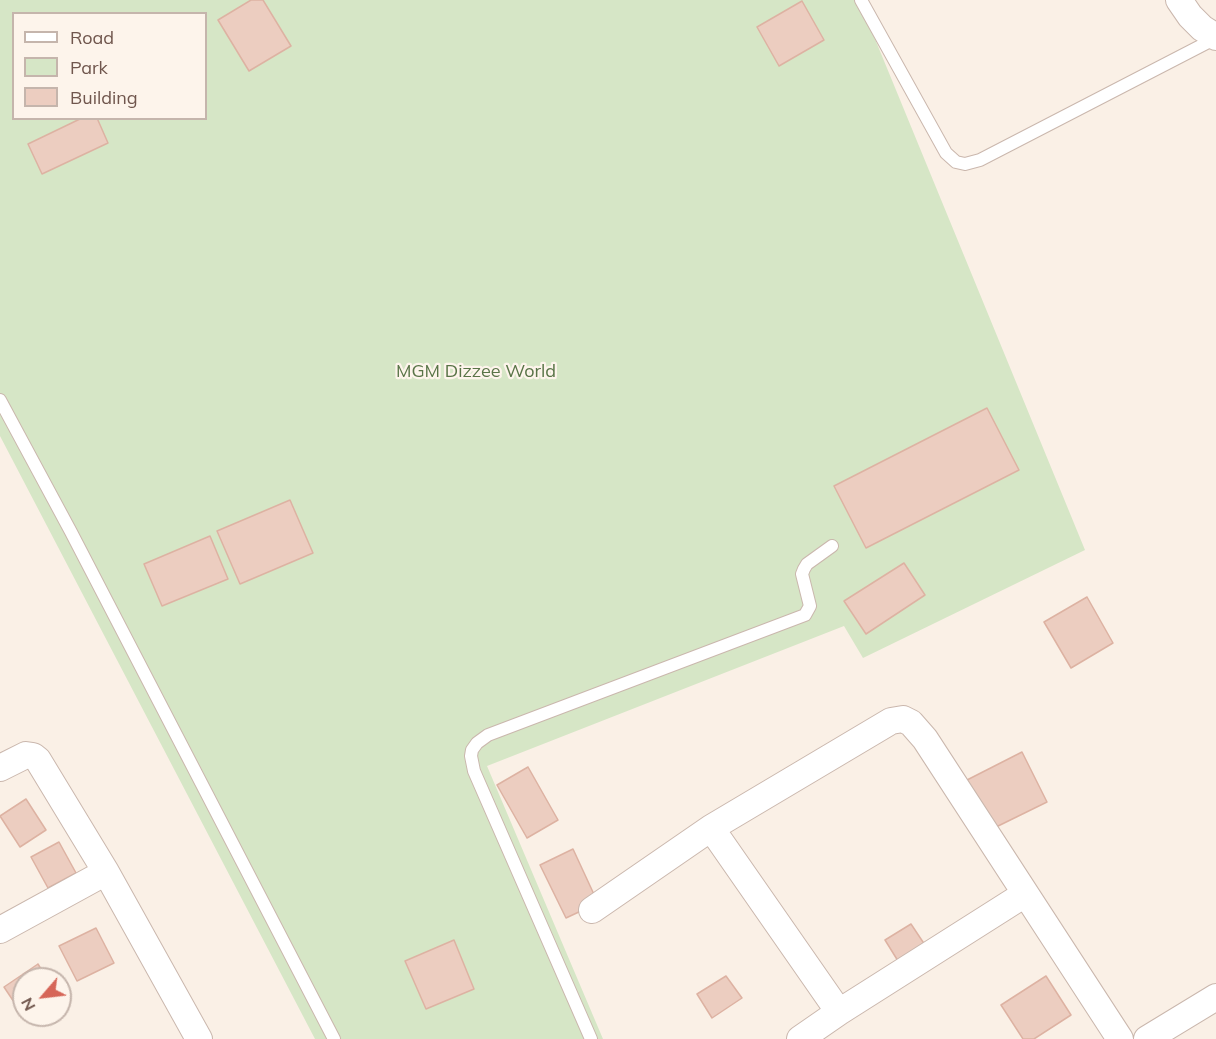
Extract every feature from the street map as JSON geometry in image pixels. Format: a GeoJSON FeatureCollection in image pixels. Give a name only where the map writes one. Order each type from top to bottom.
{"type":"FeatureCollection","features":[{"type":"Feature","properties":{"kind":"street"},"geometry":{"type":"LineString","coordinates":[[1179,0],[1202,28],[1216,37]]}},
{"type":"Feature","properties":{"kind":"street"},"geometry":{"type":"LineString","coordinates":[[592,910],[711,828],[891,721],[903,719],[911,723],[925,738],[1120,1039]]}},
{"type":"Feature","properties":{"kind":"street"},"geometry":{"type":"LineString","coordinates":[[0,768],[26,755],[38,760],[106,872],[199,1039]]}},
{"type":"Feature","properties":{"kind":"street"},"geometry":{"type":"LineString","coordinates":[[711,828],[839,1012]]}},
{"type":"Feature","properties":{"kind":"street"},"geometry":{"type":"LineString","coordinates":[[0,930],[106,872]]}},
{"type":"Feature","properties":{"kind":"street"},"geometry":{"type":"LineString","coordinates":[[800,1039],[1025,894]]}},
{"type":"Feature","properties":{"kind":"street"},"geometry":{"type":"LineString","coordinates":[[1147,1039],[1216,997]]}},
{"type":"Feature","properties":{"kind":"lane"},"geometry":{"type":"LineString","coordinates":[[861,0],[946,153],[956,162],[965,164],[980,160],[1216,37]]}},
{"type":"Feature","properties":{"kind":"lane"},"geometry":{"type":"LineString","coordinates":[[0,400],[77,543],[334,1039]]}},
{"type":"Feature","properties":{"kind":"lane"},"geometry":{"type":"LineString","coordinates":[[591,1039],[474,771],[472,750],[488,735],[805,615],[810,606],[802,574],[807,564],[832,546]]}},
{"type":"Feature","properties":{"kind":"green space","name":"MGM Dizzee World"},"geometry":{"type":"Polygon","coordinates":[[[0,0],[859,0],[1085,550],[863,658],[844,626],[487,766],[603,1039],[315,1039],[0,436],[0,0]]]}},
{"type":"Feature","properties":{"kind":"building"},"geometry":{"type":"Polygon","coordinates":[[[251,0],[263,0],[291,46],[249,71],[218,20],[251,0]]]}},
{"type":"Feature","properties":{"kind":"building"},"geometry":{"type":"Polygon","coordinates":[[[802,1],[824,40],[779,66],[757,27],[802,1]]]}},
{"type":"Feature","properties":{"kind":"building"},"geometry":{"type":"Polygon","coordinates":[[[78,120],[98,120],[108,143],[42,174],[28,144],[78,120]]]}},
{"type":"Feature","properties":{"kind":"building"},"geometry":{"type":"Polygon","coordinates":[[[987,408],[1019,470],[866,548],[834,486],[987,408]]]}},
{"type":"Feature","properties":{"kind":"building"},"geometry":{"type":"Polygon","coordinates":[[[290,500],[313,553],[240,584],[217,531],[290,500]]]}},
{"type":"Feature","properties":{"kind":"building"},"geometry":{"type":"Polygon","coordinates":[[[210,536],[228,579],[162,606],[144,564],[210,536]]]}},
{"type":"Feature","properties":{"kind":"building"},"geometry":{"type":"Polygon","coordinates":[[[904,563],[925,595],[866,634],[844,601],[904,563]]]}},
{"type":"Feature","properties":{"kind":"building"},"geometry":{"type":"Polygon","coordinates":[[[1087,597],[1113,643],[1071,668],[1044,622],[1087,597]]]}},
{"type":"Feature","properties":{"kind":"building"},"geometry":{"type":"Polygon","coordinates":[[[1022,752],[1047,802],[992,829],[967,780],[1022,752]]]}},
{"type":"Feature","properties":{"kind":"building"},"geometry":{"type":"Polygon","coordinates":[[[528,767],[558,820],[527,838],[497,785],[528,767]]]}},
{"type":"Feature","properties":{"kind":"building"},"geometry":{"type":"Polygon","coordinates":[[[26,799],[46,830],[20,847],[0,816],[26,799]]]}},
{"type":"Feature","properties":{"kind":"building"},"geometry":{"type":"Polygon","coordinates":[[[59,842],[76,873],[48,888],[31,857],[59,842]]]}},
{"type":"Feature","properties":{"kind":"building"},"geometry":{"type":"Polygon","coordinates":[[[573,849],[598,903],[566,918],[540,865],[573,849]]]}},
{"type":"Feature","properties":{"kind":"building"},"geometry":{"type":"Polygon","coordinates":[[[911,924],[925,945],[898,961],[885,940],[911,924]]]}},
{"type":"Feature","properties":{"kind":"building"},"geometry":{"type":"Polygon","coordinates":[[[96,928],[114,963],[77,981],[72,967],[70,967],[59,946],[96,928]]]}},
{"type":"Feature","properties":{"kind":"building"},"geometry":{"type":"Polygon","coordinates":[[[454,940],[474,989],[426,1009],[405,961],[454,940]]]}},
{"type":"Feature","properties":{"kind":"building"},"geometry":{"type":"Polygon","coordinates":[[[726,976],[742,998],[712,1018],[697,994],[726,976]]]}},
{"type":"Feature","properties":{"kind":"building"},"geometry":{"type":"Polygon","coordinates":[[[1046,976],[1071,1015],[1034,1039],[1023,1039],[1001,1005],[1046,976]]]}},
{"type":"Feature","properties":{"kind":"building"},"geometry":{"type":"Polygon","coordinates":[[[12,982],[12,999],[4,987],[12,982]]]}}]}
